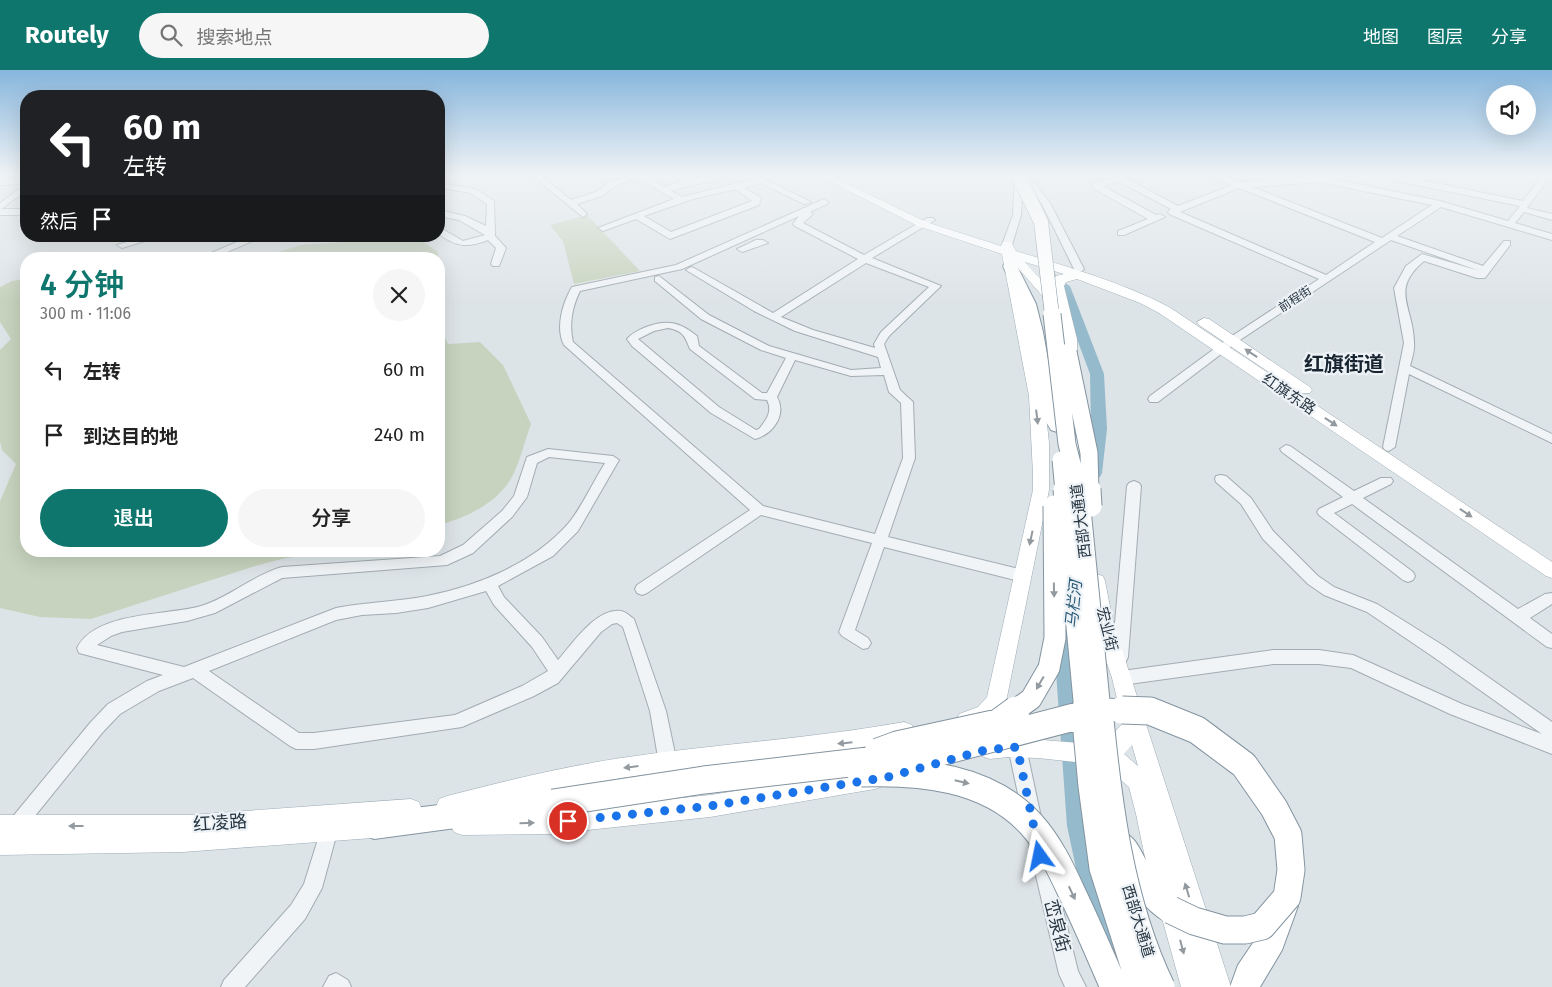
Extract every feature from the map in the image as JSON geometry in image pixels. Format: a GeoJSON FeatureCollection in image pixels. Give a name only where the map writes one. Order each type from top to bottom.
{"type":"FeatureCollection","features":[{"type":"Feature","properties":{"kind":"highway","name":"西部大通道"},"geometry":{"type":"LineString","coordinates":[[1034,218],[1060,454],[1092,786],[1103,868],[1140,987]]}},
{"type":"Feature","properties":{"kind":"highway","name":"西部大通道"},"geometry":{"type":"LineString","coordinates":[[1039,218],[1067,444],[1079,492],[1110,804],[1129,897],[1151,966],[1160,987]]}},
{"type":"Feature","properties":{"kind":"highway"},"geometry":{"type":"LineString","coordinates":[[1012,253],[1035,332],[1046,398],[1057,426]]}},
{"type":"Feature","properties":{"kind":"highway"},"geometry":{"type":"LineString","coordinates":[[1059,294],[1089,453],[1092,530],[1088,589]]}},
{"type":"Feature","properties":{"kind":"highway"},"geometry":{"type":"LineString","coordinates":[[844,764],[897,744],[998,723],[1031,698],[1049,668],[1055,638],[1053,521],[1060,454]]}},
{"type":"Feature","properties":{"kind":"highway"},"geometry":{"type":"LineString","coordinates":[[374,826],[553,803],[704,780],[936,754],[1104,709],[1150,711],[1197,730],[1244,765],[1274,808],[1288,835],[1291,870],[1287,898],[1272,940],[1249,976],[1245,987]]}},
{"type":"Feature","properties":{"kind":"highway"},"geometry":{"type":"LineString","coordinates":[[704,780],[874,772],[934,777],[968,783],[991,793],[1023,816],[1053,852],[1090,930],[1114,987]]}},
{"type":"Feature","properties":{"kind":"highway"},"geometry":{"type":"LineString","coordinates":[[439,809],[553,803]]}},
{"type":"Feature","properties":{"kind":"highway"},"geometry":{"type":"LineString","coordinates":[[1110,804],[1116,826],[1134,868],[1147,886],[1171,910],[1194,921],[1225,930],[1245,930],[1262,926],[1287,898]]}},
{"type":"Feature","properties":{"kind":"main road","name":"红旗东路"},"geometry":{"type":"LineString","coordinates":[[915,218],[1012,253],[1077,270],[1145,300],[1227,344],[1388,447],[1552,557]]}},
{"type":"Feature","properties":{"kind":"main road"},"geometry":{"type":"LineString","coordinates":[[1012,253],[1030,276],[1059,294],[1077,270]]}},
{"type":"Feature","properties":{"kind":"main road"},"geometry":{"type":"LineString","coordinates":[[1012,253],[1031,364],[1042,459],[1040,490],[997,698],[1027,747]]}},
{"type":"Feature","properties":{"kind":"main road","name":"宏业街"},"geometry":{"type":"LineString","coordinates":[[1059,294],[1070,339],[1076,451],[1103,622],[1218,987]]}},
{"type":"Feature","properties":{"kind":"main road","name":"红旗东路"},"geometry":{"type":"LineString","coordinates":[[1227,344],[1552,571]]}},
{"type":"Feature","properties":{"kind":"main road"},"geometry":{"type":"LineString","coordinates":[[1040,490],[1046,487],[1060,487],[1075,493],[1084,503]]}},
{"type":"Feature","properties":{"kind":"main road","name":"红凌路"},"geometry":{"type":"LineString","coordinates":[[5,832],[190,826],[439,809],[548,781],[668,763],[853,742],[979,718],[992,708],[997,698]]}},
{"type":"Feature","properties":{"kind":"main road"},"geometry":{"type":"LineString","coordinates":[[1134,725],[1118,746],[1107,755],[1125,768],[1138,782],[1190,977],[1195,987]]}},
{"type":"Feature","properties":{"kind":"main road","name":"红凌路"},"geometry":{"type":"LineString","coordinates":[[5,832],[184,840],[374,826],[550,823],[710,806],[888,777],[985,750],[1027,747],[1107,755]]}},
{"type":"Feature","properties":{"kind":"street"},"geometry":{"type":"LineString","coordinates":[[461,218],[490,234],[501,248],[496,264]]}},
{"type":"Feature","properties":{"kind":"street"},"geometry":{"type":"LineString","coordinates":[[490,234],[491,218]]}},
{"type":"Feature","properties":{"kind":"street"},"geometry":{"type":"LineString","coordinates":[[603,228],[630,218]]}},
{"type":"Feature","properties":{"kind":"street"},"geometry":{"type":"LineString","coordinates":[[641,218],[670,236],[717,218]]}},
{"type":"Feature","properties":{"kind":"street"},"geometry":{"type":"LineString","coordinates":[[782,218],[679,267],[576,289],[572,296],[565,334],[568,343],[759,510],[1023,576]]}},
{"type":"Feature","properties":{"kind":"street"},"geometry":{"type":"LineString","coordinates":[[804,218],[798,224],[865,259],[936,286],[884,334],[880,344],[895,392],[907,402],[909,458],[878,540],[847,632],[864,643]]}},
{"type":"Feature","properties":{"kind":"street"},"geometry":{"type":"LineString","coordinates":[[1012,253],[1017,218]]}},
{"type":"Feature","properties":{"kind":"street"},"geometry":{"type":"LineString","coordinates":[[1053,218],[1077,270]]}},
{"type":"Feature","properties":{"kind":"street"},"geometry":{"type":"LineString","coordinates":[[1121,233],[1159,218]]}},
{"type":"Feature","properties":{"kind":"street"},"geometry":{"type":"LineString","coordinates":[[1191,218],[1327,279]]}},
{"type":"Feature","properties":{"kind":"street"},"geometry":{"type":"LineString","coordinates":[[1328,218],[1386,239],[1486,269]]}},
{"type":"Feature","properties":{"kind":"street","name":"前程街"},"geometry":{"type":"LineString","coordinates":[[1154,399],[1227,344],[1419,218]]}},
{"type":"Feature","properties":{"kind":"street"},"geometry":{"type":"LineString","coordinates":[[1489,218],[1552,237]]}},
{"type":"Feature","properties":{"kind":"street"},"geometry":{"type":"LineString","coordinates":[[1511,224],[1515,218]]}},
{"type":"Feature","properties":{"kind":"street"},"geometry":{"type":"LineString","coordinates":[[775,316],[926,222]]}},
{"type":"Feature","properties":{"kind":"street"},"geometry":{"type":"LineString","coordinates":[[445,234],[460,244],[469,244],[490,234]]}},
{"type":"Feature","properties":{"kind":"street"},"geometry":{"type":"LineString","coordinates":[[122,245],[134,242]]}},
{"type":"Feature","properties":{"kind":"street"},"geometry":{"type":"LineString","coordinates":[[220,252],[245,242]]}},
{"type":"Feature","properties":{"kind":"street"},"geometry":{"type":"LineString","coordinates":[[609,281],[617,286],[659,279],[691,270],[756,243],[763,243]]}},
{"type":"Feature","properties":{"kind":"street"},"geometry":{"type":"LineString","coordinates":[[1388,447],[1409,343],[1399,288],[1409,268],[1422,257],[1482,276],[1507,243]]}},
{"type":"Feature","properties":{"kind":"street"},"geometry":{"type":"LineString","coordinates":[[691,270],[798,328],[824,338],[854,344],[883,355]]}},
{"type":"Feature","properties":{"kind":"street"},"geometry":{"type":"LineString","coordinates":[[659,279],[705,317],[765,348],[851,373],[888,372]]}},
{"type":"Feature","properties":{"kind":"street"},"geometry":{"type":"LineString","coordinates":[[661,324],[675,325],[693,338],[694,347],[759,396],[771,397],[775,404],[775,416],[763,432],[756,435],[715,410],[632,339],[636,335],[661,324]]}},
{"type":"Feature","properties":{"kind":"street"},"geometry":{"type":"LineString","coordinates":[[771,397],[792,357]]}},
{"type":"Feature","properties":{"kind":"street"},"geometry":{"type":"LineString","coordinates":[[1404,367],[1552,438]]}},
{"type":"Feature","properties":{"kind":"street"},"geometry":{"type":"LineString","coordinates":[[1286,449],[1552,642]]}},
{"type":"Feature","properties":{"kind":"street"},"geometry":{"type":"LineString","coordinates":[[5,832],[114,709],[153,686],[189,672],[329,616],[428,602],[490,584],[548,552],[574,526],[613,460],[548,453],[531,460],[520,497],[516,503],[482,537],[456,556],[442,561],[291,571],[273,575],[238,596],[201,612],[125,625],[100,634],[88,643],[85,648],[189,672],[296,741],[314,741],[456,722],[528,691],[552,678],[596,628],[608,619],[619,617],[629,623],[658,711],[668,763]]}},
{"type":"Feature","properties":{"kind":"street"},"geometry":{"type":"LineString","coordinates":[[1221,479],[1246,501],[1268,535],[1313,580],[1329,591],[1372,608],[1438,651],[1552,732]]}},
{"type":"Feature","properties":{"kind":"street"},"geometry":{"type":"LineString","coordinates":[[1386,481],[1324,512],[1408,576]]}},
{"type":"Feature","properties":{"kind":"street"},"geometry":{"type":"LineString","coordinates":[[1134,486],[1120,657],[1117,665],[1274,657],[1319,657],[1353,662],[1456,709],[1552,746]]}},
{"type":"Feature","properties":{"kind":"street"},"geometry":{"type":"LineString","coordinates":[[642,589],[759,510]]}},
{"type":"Feature","properties":{"kind":"street"},"geometry":{"type":"LineString","coordinates":[[490,584],[499,601],[537,642],[557,671]]}},
{"type":"Feature","properties":{"kind":"street"},"geometry":{"type":"LineString","coordinates":[[1518,617],[1550,598]]}},
{"type":"Feature","properties":{"kind":"street","name":"峦泉街"},"geometry":{"type":"LineString","coordinates":[[1027,747],[1048,892],[1069,974],[1076,987]]}},
{"type":"Feature","properties":{"kind":"street"},"geometry":{"type":"LineString","coordinates":[[232,987],[298,912],[312,888],[329,829]]}},
{"type":"Feature","properties":{"kind":"street"},"geometry":{"type":"LineString","coordinates":[[333,987],[336,983],[341,987]]}},
{"type":"Feature","properties":{"kind":"green space"},"geometry":{"type":"Polygon","coordinates":[[[577,218],[590,218],[640,271],[574,284],[563,241],[550,225],[577,218]]]}},
{"type":"Feature","properties":{"kind":"green space"},"geometry":{"type":"Polygon","coordinates":[[[344,242],[424,242],[437,252],[278,252],[301,245],[344,242]]]}},
{"type":"Feature","properties":{"kind":"green space"},"geometry":{"type":"Polygon","coordinates":[[[20,280],[20,557],[294,557],[255,566],[91,619],[40,617],[0,608],[0,501],[16,464],[2,450],[0,441],[0,350],[11,339],[0,322],[0,287],[12,281],[20,280]]]}},
{"type":"Feature","properties":{"kind":"green space"},"geometry":{"type":"Polygon","coordinates":[[[445,338],[448,344],[480,342],[503,365],[531,424],[519,461],[508,483],[492,500],[461,518],[445,523],[445,338]]]}},
{"type":"Feature","properties":{"kind":"waterway","name":"马栏河"},"geometry":{"type":"LineString","coordinates":[[1050,275],[1053,281],[1064,286],[1097,374],[1099,429],[1094,473]]}},
{"type":"Feature","properties":{"kind":"waterway","name":"马栏河"},"geometry":{"type":"LineString","coordinates":[[1071,625],[1066,672],[1079,826],[1103,933],[1109,947]]}},
{"type":"Feature","properties":{"kind":"district","name":"红旗街道"},"geometry":{"type":"Point","coordinates":[1344,364]}},
{"type":"Feature","properties":{"kind":"route"},"geometry":{"type":"LineString","coordinates":[[568,821],[710,806],[888,777],[985,750],[1017,747],[1040,856]]}}]}
